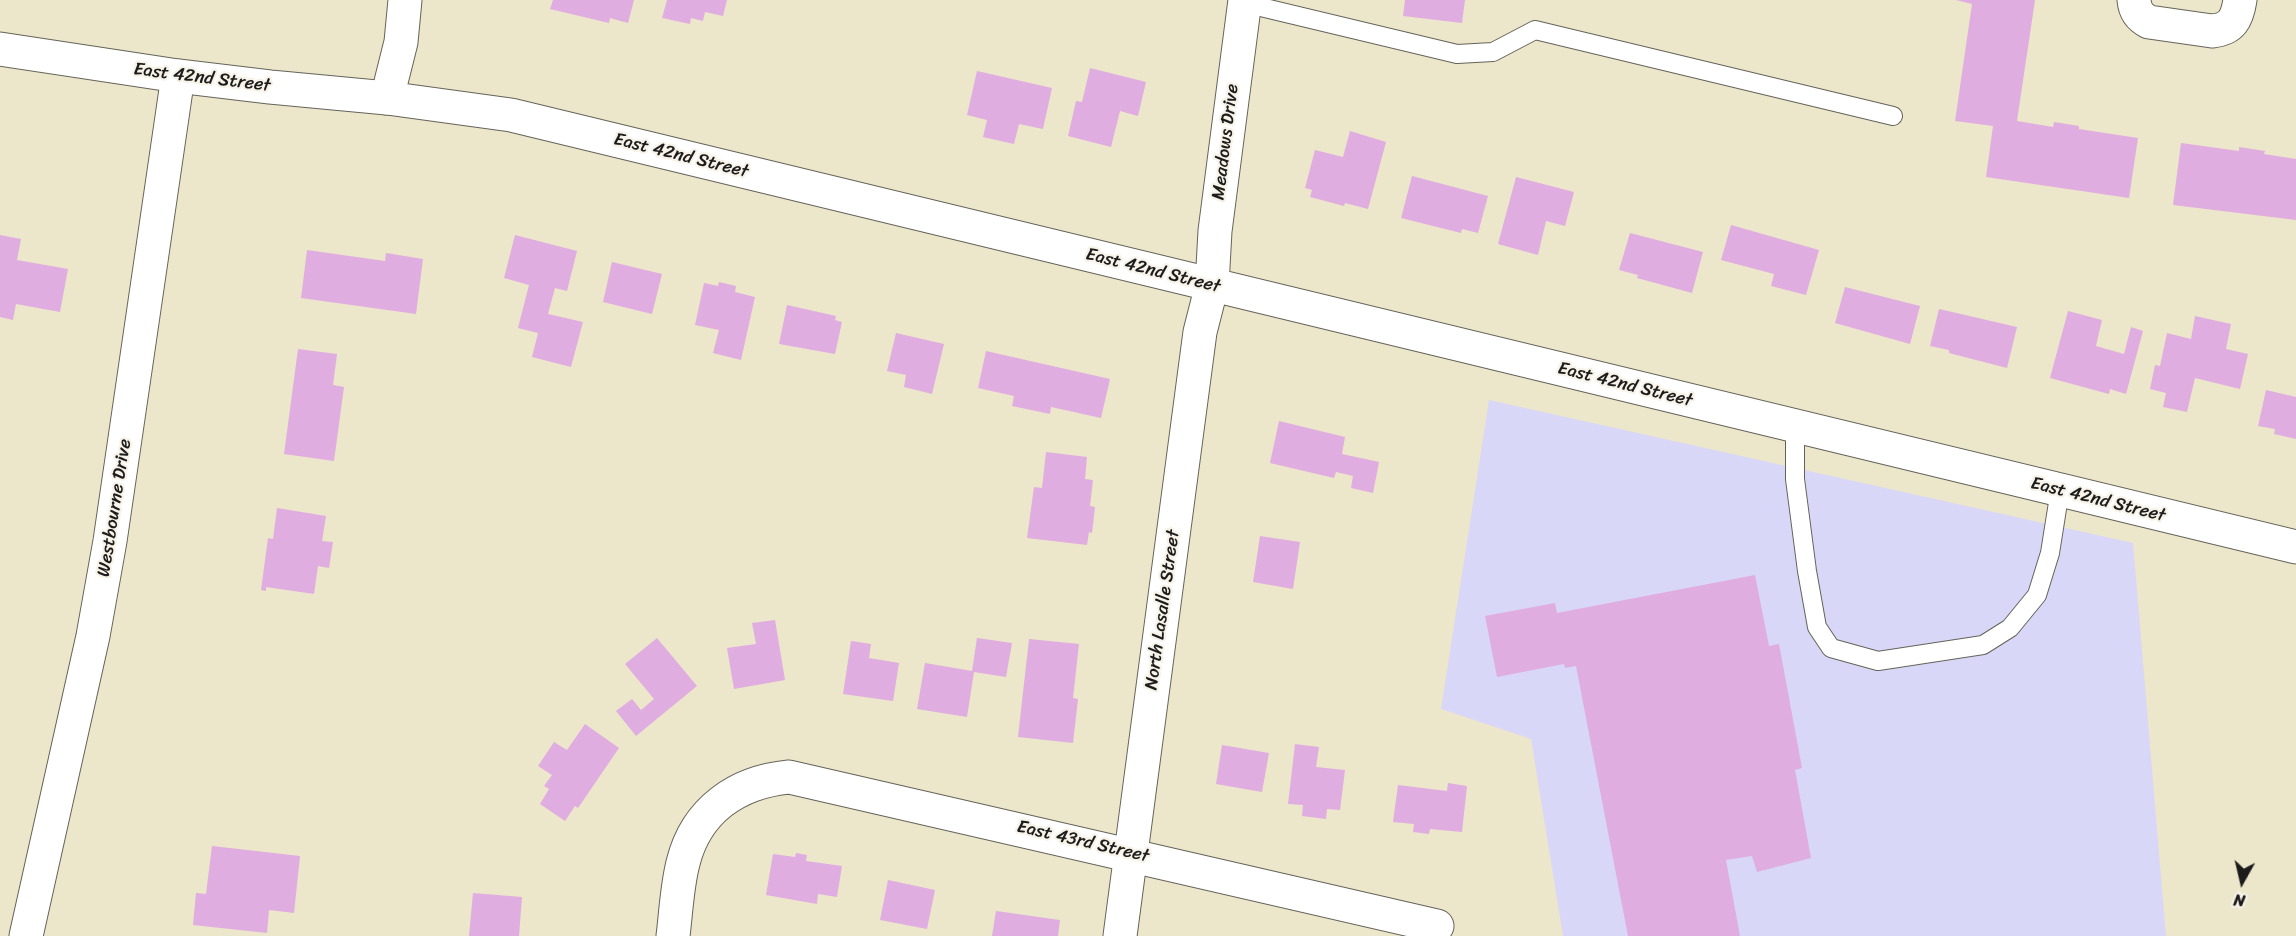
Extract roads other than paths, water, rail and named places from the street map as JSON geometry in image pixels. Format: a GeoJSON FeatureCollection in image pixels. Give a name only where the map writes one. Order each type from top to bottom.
{"type":"FeatureCollection","features":[{"type":"Feature","properties":{"kind":"street"},"geometry":{"type":"LineString","coordinates":[[387,98],[400,42],[405,0]]}},
{"type":"Feature","properties":{"kind":"street"},"geometry":{"type":"LineString","coordinates":[[2134,0],[2141,18],[2149,22],[2212,31],[2221,30],[2233,24],[2238,15],[2240,0]]}},
{"type":"Feature","properties":{"kind":"street","name":"Meadows Drive"},"geometry":{"type":"LineString","coordinates":[[1212,285],[1215,231],[1244,2]]}},
{"type":"Feature","properties":{"kind":"street","name":"East 42nd Street"},"geometry":{"type":"LineString","coordinates":[[0,49],[178,76],[387,98],[511,115],[2296,548]]}},
{"type":"Feature","properties":{"kind":"street","name":"Westbourne Drive"},"geometry":{"type":"LineString","coordinates":[[26,936],[89,654],[109,551],[178,76]]}},
{"type":"Feature","properties":{"kind":"street","name":"North Lasalle Street"},"geometry":{"type":"LineString","coordinates":[[1120,936],[1200,332],[1212,285]]}},
{"type":"Feature","properties":{"kind":"street","name":"East 43rd Street"},"geometry":{"type":"LineString","coordinates":[[673,936],[681,873],[692,836],[709,813],[729,796],[762,780],[789,777],[806,779],[1437,926]]}},
{"type":"Feature","properties":{"kind":"lane"},"geometry":{"type":"LineString","coordinates":[[1244,2],[1457,54],[1493,52],[1535,30],[1893,116]]}},
{"type":"Feature","properties":{"kind":"lane"},"geometry":{"type":"LineString","coordinates":[[1795,426],[1795,479],[1817,627],[1832,648],[1878,661],[1983,645],[2010,628],[2037,595],[2050,553],[2060,490]]}}]}
